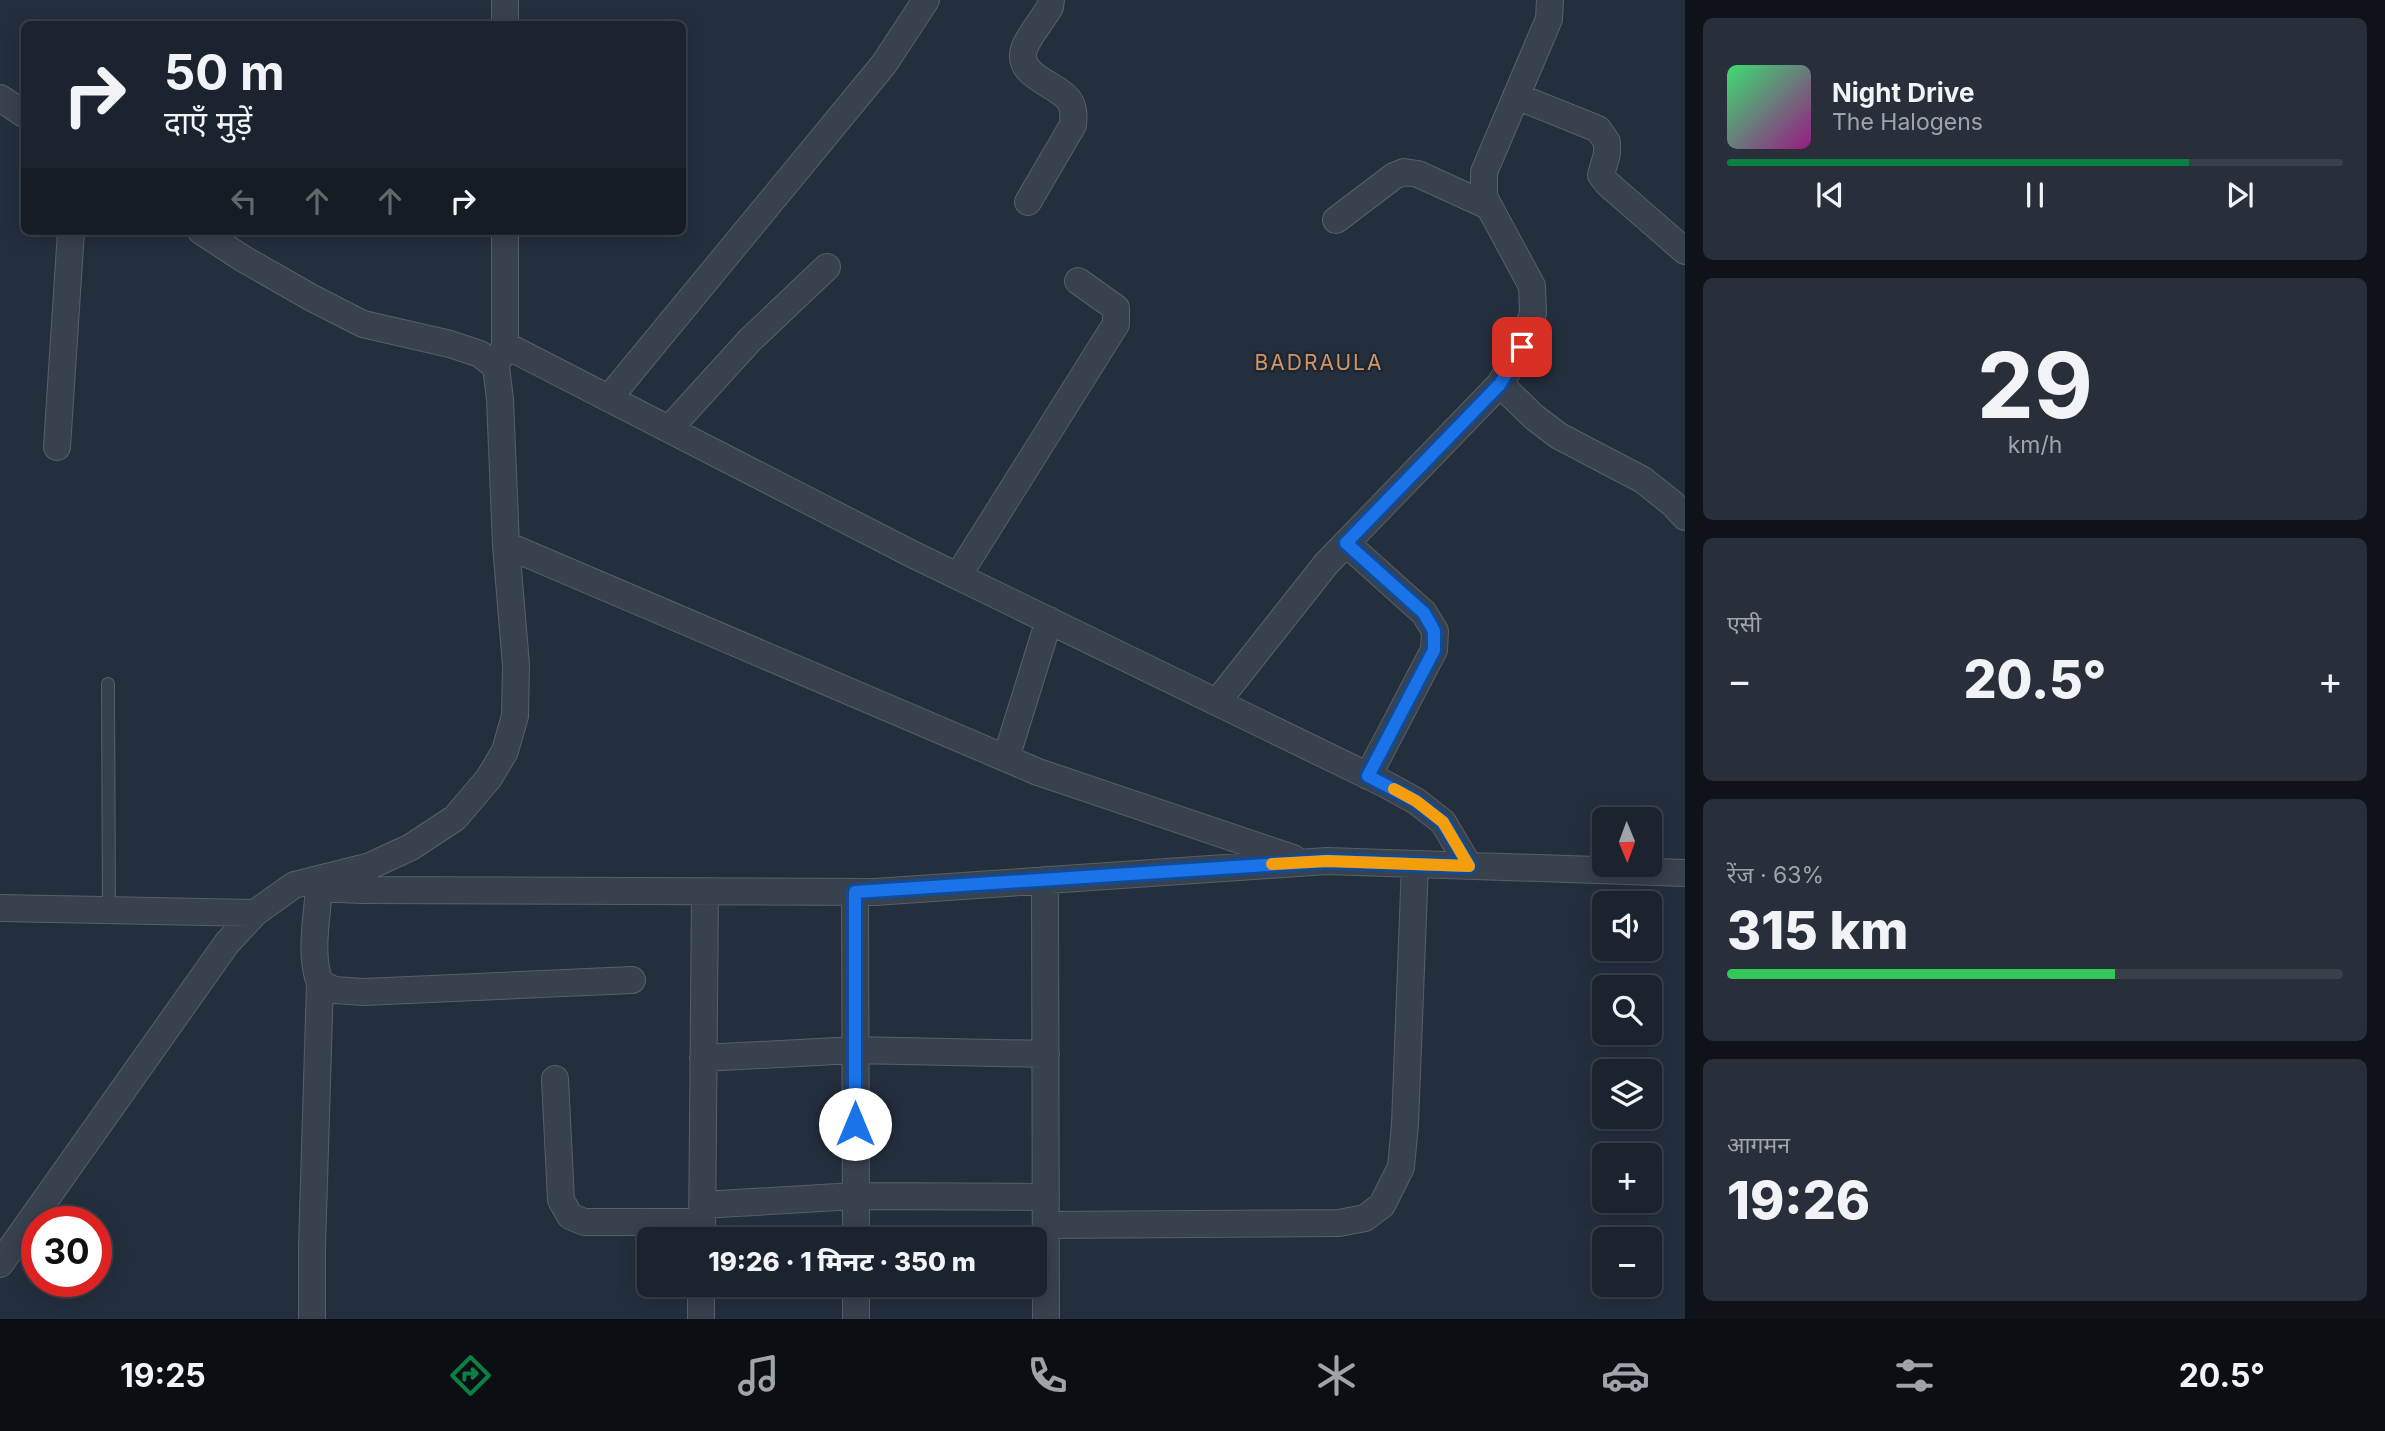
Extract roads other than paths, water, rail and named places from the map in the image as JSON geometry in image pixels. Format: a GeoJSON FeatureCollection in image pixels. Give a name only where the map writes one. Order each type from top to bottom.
{"type":"FeatureCollection","features":[{"type":"Feature","properties":{"kind":"street"},"geometry":{"type":"LineString","coordinates":[[505,0],[505,21]]}},
{"type":"Feature","properties":{"kind":"street"},"geometry":{"type":"LineString","coordinates":[[609,398],[884,64],[926,0]]}},
{"type":"Feature","properties":{"kind":"street"},"geometry":{"type":"LineString","coordinates":[[1028,202],[1073,124],[1074,112],[1068,99],[1031,73],[1024,60],[1024,49],[1052,0]]}},
{"type":"Feature","properties":{"kind":"street"},"geometry":{"type":"LineString","coordinates":[[1217,702],[1303,591],[1500,384],[1522,347],[1533,313],[1532,286],[1484,197],[1484,172],[1549,19],[1550,0]]}},
{"type":"Feature","properties":{"kind":"street"},"geometry":{"type":"LineString","coordinates":[[1516,96],[1598,129],[1607,142],[1607,154],[1601,175],[1685,251]]}},
{"type":"Feature","properties":{"kind":"street"},"geometry":{"type":"LineString","coordinates":[[0,98],[21,112]]}},
{"type":"Feature","properties":{"kind":"street"},"geometry":{"type":"LineString","coordinates":[[1336,220],[1394,176],[1404,172],[1418,174],[1488,206]]}},
{"type":"Feature","properties":{"kind":"street"},"geometry":{"type":"LineString","coordinates":[[57,447],[71,235]]}},
{"type":"Feature","properties":{"kind":"street"},"geometry":{"type":"LineString","coordinates":[[207,235],[242,258],[363,324],[450,344],[480,354],[500,356],[609,398],[958,576],[1368,776],[1416,801],[1443,822],[1469,866]]}},
{"type":"Feature","properties":{"kind":"street"},"geometry":{"type":"LineString","coordinates":[[0,1264],[227,943],[255,914],[307,887],[370,866],[411,848],[455,818],[489,778],[505,751],[514,716],[516,665],[506,545],[500,399],[505,235]]}},
{"type":"Feature","properties":{"kind":"street"},"geometry":{"type":"LineString","coordinates":[[669,429],[749,341],[827,267]]}},
{"type":"Feature","properties":{"kind":"street"},"geometry":{"type":"LineString","coordinates":[[958,576],[1116,324],[1116,308],[1078,281]]}},
{"type":"Feature","properties":{"kind":"street"},"geometry":{"type":"LineString","coordinates":[[1500,384],[1534,417],[1559,436],[1643,480],[1685,517]]}},
{"type":"Feature","properties":{"kind":"street"},"geometry":{"type":"LineString","coordinates":[[1346,543],[1424,613],[1434,631],[1434,650],[1368,776]]}},
{"type":"Feature","properties":{"kind":"street"},"geometry":{"type":"LineString","coordinates":[[506,545],[1038,772],[1304,862]]}},
{"type":"Feature","properties":{"kind":"street"},"geometry":{"type":"LineString","coordinates":[[1006,758],[1049,620]]}},
{"type":"Feature","properties":{"kind":"street"},"geometry":{"type":"LineString","coordinates":[[307,887],[376,891],[855,892],[1304,862],[1685,873]]}},
{"type":"Feature","properties":{"kind":"street"},"geometry":{"type":"LineString","coordinates":[[1046,1225],[1339,1223],[1365,1218],[1382,1205],[1401,1167],[1415,864]]}},
{"type":"Feature","properties":{"kind":"street"},"geometry":{"type":"LineString","coordinates":[[1045,880],[1046,1319]]}},
{"type":"Feature","properties":{"kind":"street"},"geometry":{"type":"LineString","coordinates":[[307,887],[316,971],[320,983],[312,1319]]}},
{"type":"Feature","properties":{"kind":"street"},"geometry":{"type":"LineString","coordinates":[[702,1222],[705,891]]}},
{"type":"Feature","properties":{"kind":"street"},"geometry":{"type":"LineString","coordinates":[[855,892],[856,1227]]}},
{"type":"Feature","properties":{"kind":"street"},"geometry":{"type":"LineString","coordinates":[[0,908],[255,914]]}},
{"type":"Feature","properties":{"kind":"street"},"geometry":{"type":"LineString","coordinates":[[320,983],[334,990],[365,992],[632,980]]}},
{"type":"Feature","properties":{"kind":"street"},"geometry":{"type":"LineString","coordinates":[[703,1058],[855,1051],[1046,1054]]}},
{"type":"Feature","properties":{"kind":"street"},"geometry":{"type":"LineString","coordinates":[[555,1079],[561,1200],[570,1216],[584,1222],[702,1222],[855,1196],[1046,1197]]}},
{"type":"Feature","properties":{"kind":"street"},"geometry":{"type":"LineString","coordinates":[[701,1297],[701,1319]]}},
{"type":"Feature","properties":{"kind":"street"},"geometry":{"type":"LineString","coordinates":[[856,1297],[856,1319]]}},
{"type":"Feature","properties":{"kind":"lane"},"geometry":{"type":"LineString","coordinates":[[108,684],[109,912]]}},
{"type":"Feature","properties":{"kind":"district","name":"BADRAULA"},"geometry":{"type":"Point","coordinates":[1319,363]}}]}
